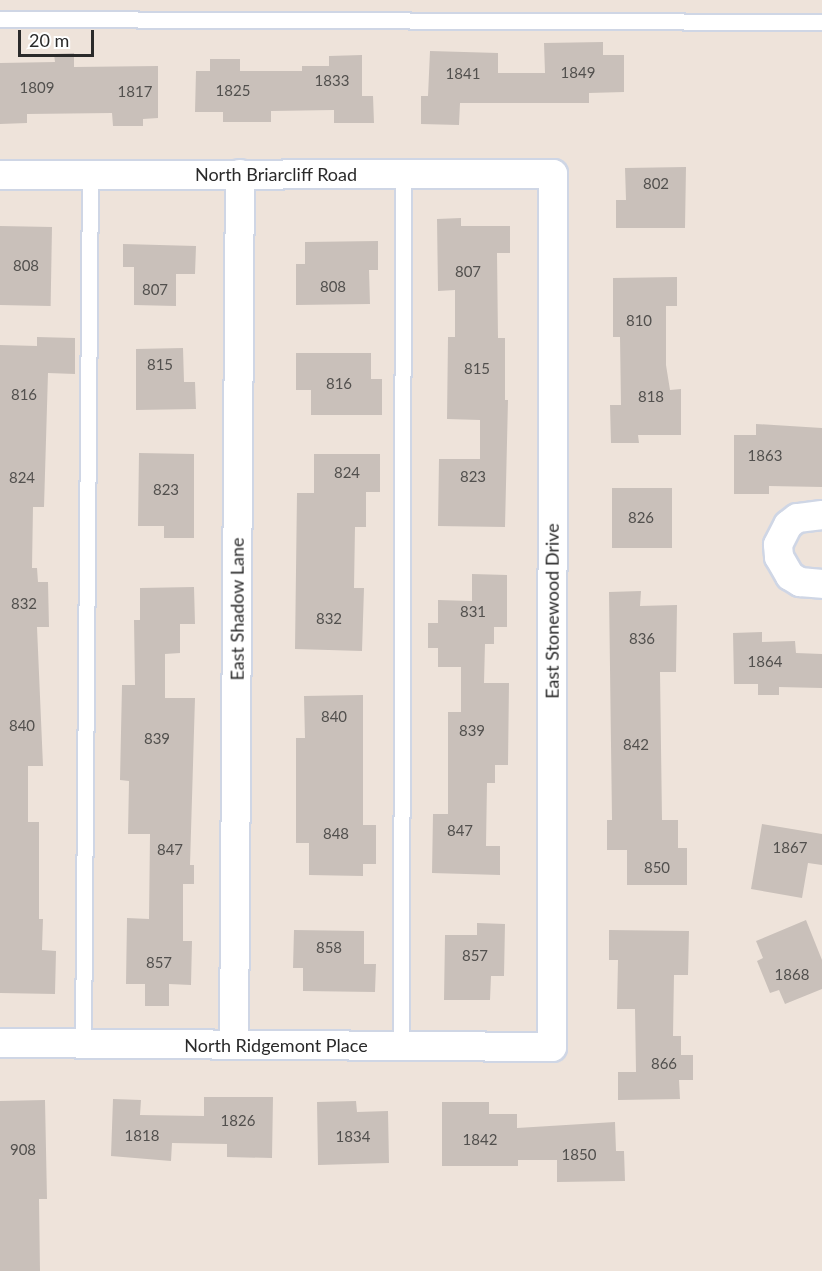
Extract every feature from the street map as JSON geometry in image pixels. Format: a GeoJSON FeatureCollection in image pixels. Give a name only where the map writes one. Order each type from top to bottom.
{"type":"FeatureCollection","features":[{"type":"Feature","properties":{"kind":"street","name":"East Shadow Lane"},"geometry":{"type":"LineString","coordinates":[[234,1045],[240,174]]}},
{"type":"Feature","properties":{"kind":"street","name":"North Briarcliff Road"},"geometry":{"type":"LineString","coordinates":[[0,175],[553,174]]}},
{"type":"Feature","properties":{"kind":"street","name":"East Stonewood Drive"},"geometry":{"type":"LineString","coordinates":[[552,1047],[553,174]]}},
{"type":"Feature","properties":{"kind":"street"},"geometry":{"type":"LineString","coordinates":[[822,515],[797,518],[788,525],[778,545],[779,556],[790,576],[800,582],[822,584]]}},
{"type":"Feature","properties":{"kind":"street","name":"North Ridgemont Place"},"geometry":{"type":"LineString","coordinates":[[0,1043],[552,1047]]}},
{"type":"Feature","properties":{"kind":"lane"},"geometry":{"type":"LineString","coordinates":[[0,19],[822,22]]}},
{"type":"Feature","properties":{"kind":"lane"},"geometry":{"type":"LineString","coordinates":[[83,1044],[90,174]]}},
{"type":"Feature","properties":{"kind":"lane"},"geometry":{"type":"LineString","coordinates":[[401,1046],[403,174]]}},
{"type":"Feature","properties":{"kind":"building"},"geometry":{"type":"Polygon","coordinates":[[[603,42],[603,55],[624,55],[624,92],[589,93],[589,103],[460,103],[459,125],[421,124],[421,96],[428,96],[430,51],[498,53],[498,73],[545,73],[544,43],[603,42]]]}},
{"type":"Feature","properties":{"kind":"building"},"geometry":{"type":"Polygon","coordinates":[[[74,53],[74,67],[158,66],[158,118],[143,119],[143,126],[113,126],[112,113],[27,114],[27,123],[0,124],[0,63],[55,62],[54,54],[74,53]]]}},
{"type":"Feature","properties":{"kind":"building"},"geometry":{"type":"Polygon","coordinates":[[[362,55],[362,96],[373,96],[374,123],[334,123],[334,110],[271,111],[271,122],[223,122],[223,112],[195,112],[196,71],[210,71],[210,59],[240,59],[240,71],[302,71],[302,66],[329,66],[329,56],[362,55]]]}},
{"type":"Feature","properties":{"kind":"building"},"geometry":{"type":"Polygon","coordinates":[[[686,167],[685,228],[616,228],[616,200],[626,200],[625,168],[686,167]]]}},
{"type":"Feature","properties":{"kind":"building"},"geometry":{"type":"Polygon","coordinates":[[[461,218],[461,226],[510,226],[510,253],[497,253],[498,338],[505,338],[505,400],[508,400],[505,527],[438,526],[439,459],[480,459],[480,420],[447,419],[448,337],[455,337],[455,290],[438,291],[437,219],[461,218]]]}},
{"type":"Feature","properties":{"kind":"building"},"geometry":{"type":"Polygon","coordinates":[[[0,226],[52,227],[51,306],[0,305],[0,226]]]}},
{"type":"Feature","properties":{"kind":"building"},"geometry":{"type":"Polygon","coordinates":[[[378,241],[378,270],[369,270],[370,304],[296,305],[296,264],[305,264],[305,242],[378,241]]]}},
{"type":"Feature","properties":{"kind":"building"},"geometry":{"type":"Polygon","coordinates":[[[123,244],[196,246],[195,274],[176,274],[176,306],[134,305],[134,267],[123,267],[123,244]]]}},
{"type":"Feature","properties":{"kind":"building"},"geometry":{"type":"Polygon","coordinates":[[[677,277],[677,306],[666,306],[666,365],[670,390],[681,389],[681,435],[638,435],[639,443],[611,443],[610,405],[621,405],[620,337],[613,337],[613,278],[677,277]]]}},
{"type":"Feature","properties":{"kind":"building"},"geometry":{"type":"Polygon","coordinates":[[[37,337],[75,338],[75,374],[48,373],[44,507],[33,507],[32,568],[37,568],[38,582],[48,582],[49,627],[37,627],[43,766],[28,766],[28,822],[39,822],[39,919],[43,919],[42,950],[56,951],[55,994],[0,993],[0,345],[37,346],[37,337]]]}},
{"type":"Feature","properties":{"kind":"building"},"geometry":{"type":"Polygon","coordinates":[[[183,348],[184,382],[195,382],[196,409],[136,410],[136,349],[183,348]]]}},
{"type":"Feature","properties":{"kind":"building"},"geometry":{"type":"Polygon","coordinates":[[[296,353],[371,353],[371,379],[382,379],[382,415],[311,415],[311,390],[296,390],[296,353]]]}},
{"type":"Feature","properties":{"kind":"building"},"geometry":{"type":"Polygon","coordinates":[[[756,424],[822,428],[822,487],[769,486],[769,494],[734,494],[734,435],[756,435],[756,424]]]}},
{"type":"Feature","properties":{"kind":"building"},"geometry":{"type":"Polygon","coordinates":[[[139,453],[194,454],[194,538],[164,538],[164,526],[138,526],[139,453]]]}},
{"type":"Feature","properties":{"kind":"building"},"geometry":{"type":"Polygon","coordinates":[[[314,454],[380,454],[380,492],[366,492],[366,527],[355,527],[354,588],[364,588],[362,651],[295,649],[297,493],[314,493],[314,454]]]}},
{"type":"Feature","properties":{"kind":"building"},"geometry":{"type":"Polygon","coordinates":[[[612,488],[672,488],[672,548],[612,548],[612,488]]]}},
{"type":"Feature","properties":{"kind":"building"},"geometry":{"type":"Polygon","coordinates":[[[472,574],[507,575],[507,627],[494,627],[494,644],[485,644],[484,683],[509,683],[508,765],[495,765],[495,783],[487,783],[486,846],[500,846],[500,875],[432,873],[433,814],[448,814],[448,712],[461,712],[461,667],[438,667],[438,648],[428,648],[428,623],[438,623],[438,600],[472,601],[472,574]]]}},
{"type":"Feature","properties":{"kind":"building"},"geometry":{"type":"Polygon","coordinates":[[[194,587],[195,624],[180,624],[180,653],[165,654],[165,698],[195,698],[190,865],[194,865],[194,884],[183,884],[183,941],[192,941],[191,985],[169,984],[169,1006],[145,1006],[145,984],[126,984],[127,918],[149,919],[150,834],[128,834],[129,781],[120,780],[122,685],[135,685],[134,620],[140,620],[140,588],[194,587]]]}},
{"type":"Feature","properties":{"kind":"building"},"geometry":{"type":"Polygon","coordinates":[[[641,591],[640,606],[677,605],[676,672],[660,672],[662,820],[678,820],[678,848],[687,848],[687,885],[627,885],[627,850],[607,850],[607,820],[612,820],[609,592],[641,591]]]}},
{"type":"Feature","properties":{"kind":"building"},"geometry":{"type":"Polygon","coordinates":[[[762,632],[762,642],[795,641],[796,653],[822,654],[822,688],[779,687],[779,695],[758,695],[758,684],[734,684],[733,633],[762,632]]]}},
{"type":"Feature","properties":{"kind":"building"},"geometry":{"type":"Polygon","coordinates":[[[363,695],[363,825],[376,825],[376,864],[363,864],[363,876],[309,875],[309,843],[296,843],[296,738],[305,738],[304,696],[363,695]]]}},
{"type":"Feature","properties":{"kind":"building"},"geometry":{"type":"Polygon","coordinates":[[[762,824],[822,834],[822,865],[808,863],[802,898],[751,889],[762,824]]]}},
{"type":"Feature","properties":{"kind":"building"},"geometry":{"type":"Polygon","coordinates":[[[806,920],[822,960],[822,989],[785,1004],[779,990],[770,993],[757,961],[763,958],[756,941],[806,920]]]}},
{"type":"Feature","properties":{"kind":"building"},"geometry":{"type":"Polygon","coordinates":[[[477,923],[505,924],[504,976],[491,976],[490,1000],[444,1000],[445,935],[477,935],[477,923]]]}},
{"type":"Feature","properties":{"kind":"building"},"geometry":{"type":"Polygon","coordinates":[[[294,930],[364,931],[364,964],[376,964],[375,992],[303,991],[303,968],[293,968],[294,930]]]}},
{"type":"Feature","properties":{"kind":"building"},"geometry":{"type":"Polygon","coordinates":[[[609,930],[689,931],[688,975],[674,975],[673,1036],[681,1036],[681,1055],[693,1055],[693,1080],[679,1080],[680,1099],[618,1100],[618,1072],[636,1072],[635,1009],[617,1009],[618,960],[609,960],[609,930]]]}},
{"type":"Feature","properties":{"kind":"building"},"geometry":{"type":"Polygon","coordinates":[[[204,1097],[273,1097],[272,1158],[227,1157],[227,1144],[172,1143],[171,1161],[111,1156],[113,1099],[141,1100],[140,1115],[204,1116],[204,1097]]]}},
{"type":"Feature","properties":{"kind":"building"},"geometry":{"type":"Polygon","coordinates":[[[45,1100],[47,1199],[39,1199],[40,1271],[0,1271],[0,1101],[45,1100]]]}},
{"type":"Feature","properties":{"kind":"building"},"geometry":{"type":"Polygon","coordinates":[[[356,1101],[357,1112],[388,1111],[389,1163],[318,1165],[317,1102],[356,1101]]]}},
{"type":"Feature","properties":{"kind":"building"},"geometry":{"type":"Polygon","coordinates":[[[442,1102],[489,1102],[489,1114],[517,1114],[517,1128],[615,1122],[616,1151],[624,1151],[625,1181],[557,1182],[557,1160],[518,1160],[518,1166],[442,1166],[442,1102]]]}}]}
